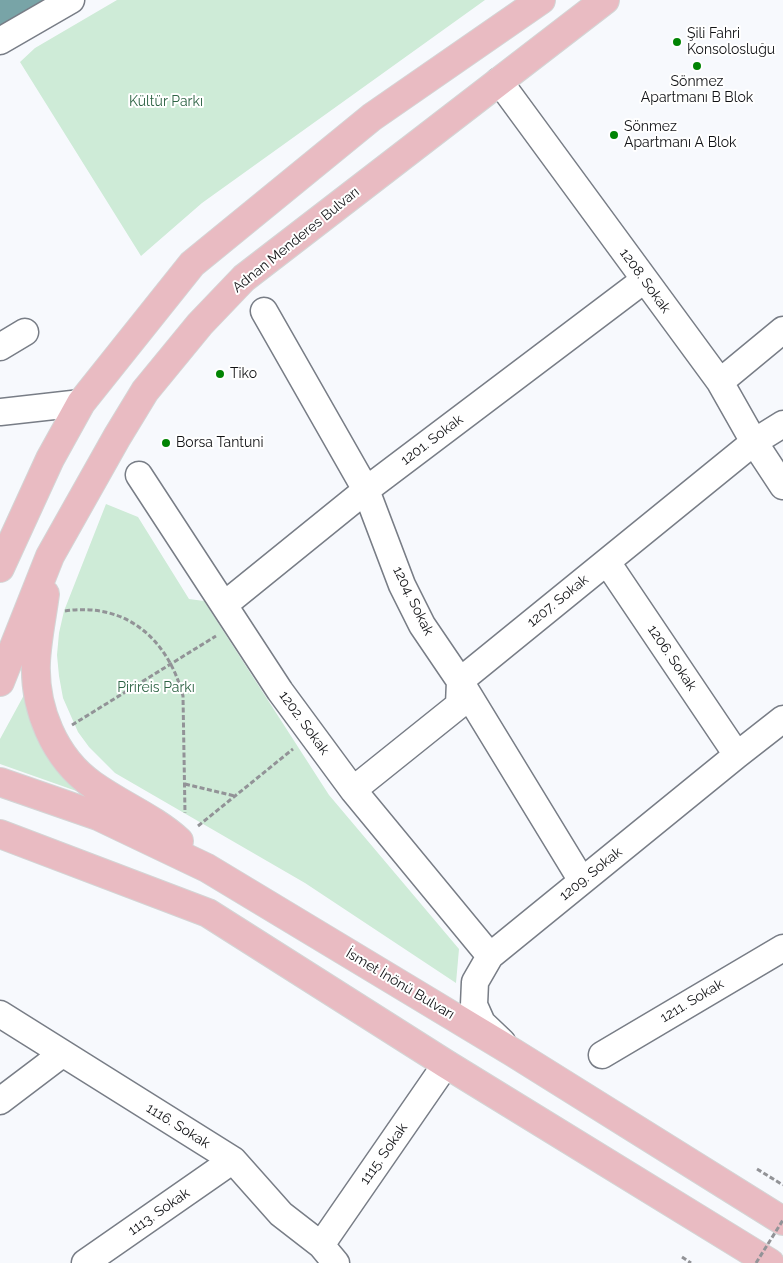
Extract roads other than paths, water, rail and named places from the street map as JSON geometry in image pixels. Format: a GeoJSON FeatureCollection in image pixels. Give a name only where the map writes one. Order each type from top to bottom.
{"type":"FeatureCollection","features":[{"type":"Feature","properties":{"kind":"main road"},"geometry":{"type":"LineString","coordinates":[[0,568],[50,459],[81,403],[192,264],[372,117],[541,0]]}},
{"type":"Feature","properties":{"kind":"main road","name":"Adnan Menderes Bulvarı"},"geometry":{"type":"LineString","coordinates":[[0,682],[50,556],[145,391],[200,324],[244,278],[606,0]]}},
{"type":"Feature","properties":{"kind":"main road"},"geometry":{"type":"LineString","coordinates":[[50,556],[36,662],[40,703],[54,740],[64,757],[92,785],[167,830],[207,868]]}},
{"type":"Feature","properties":{"kind":"main road","name":"İsmet İnönü Bulvarı"},"geometry":{"type":"LineString","coordinates":[[0,782],[98,816],[207,868],[771,1208],[783,1220]]}},
{"type":"Feature","properties":{"kind":"main road"},"geometry":{"type":"LineString","coordinates":[[0,834],[208,913],[446,1064],[770,1263]]}},
{"type":"Feature","properties":{"kind":"street"},"geometry":{"type":"LineString","coordinates":[[0,41],[71,0]]}},
{"type":"Feature","properties":{"kind":"street","name":"1208. Sokak"},"geometry":{"type":"LineString","coordinates":[[499,81],[720,382],[754,442],[783,486]]}},
{"type":"Feature","properties":{"kind":"street","name":"1201. Sokak"},"geometry":{"type":"LineString","coordinates":[[230,614],[366,490],[644,280]]}},
{"type":"Feature","properties":{"kind":"street","name":"1204. Sokak"},"geometry":{"type":"LineString","coordinates":[[264,311],[366,490],[402,585],[422,625],[460,681],[582,881]]}},
{"type":"Feature","properties":{"kind":"street"},"geometry":{"type":"LineString","coordinates":[[720,382],[783,330]]}},
{"type":"Feature","properties":{"kind":"street"},"geometry":{"type":"LineString","coordinates":[[0,347],[25,332]]}},
{"type":"Feature","properties":{"kind":"street"},"geometry":{"type":"LineString","coordinates":[[0,412],[81,403]]}},
{"type":"Feature","properties":{"kind":"street","name":"1207. Sokak"},"geometry":{"type":"LineString","coordinates":[[460,681],[754,442],[783,424]]}},
{"type":"Feature","properties":{"kind":"street","name":"1202. Sokak"},"geometry":{"type":"LineString","coordinates":[[140,475],[280,692],[353,790],[490,956]]}},
{"type":"Feature","properties":{"kind":"street","name":"1206. Sokak"},"geometry":{"type":"LineString","coordinates":[[607,562],[737,755]]}},
{"type":"Feature","properties":{"kind":"street"},"geometry":{"type":"LineString","coordinates":[[353,790],[459,705],[460,681]]}},
{"type":"Feature","properties":{"kind":"street","name":"1209. Sokak"},"geometry":{"type":"LineString","coordinates":[[514,1053],[482,1023],[474,1005],[475,982],[490,956],[783,719]]}},
{"type":"Feature","properties":{"kind":"street","name":"1211. Sokak"},"geometry":{"type":"LineString","coordinates":[[602,1055],[783,948]]}},
{"type":"Feature","properties":{"kind":"street","name":"1116. Sokak"},"geometry":{"type":"LineString","coordinates":[[0,1014],[233,1160],[280,1214],[329,1254]]}},
{"type":"Feature","properties":{"kind":"street"},"geometry":{"type":"LineString","coordinates":[[0,1101],[62,1054]]}},
{"type":"Feature","properties":{"kind":"street","name":"1115. Sokak"},"geometry":{"type":"LineString","coordinates":[[329,1254],[446,1064]]}},
{"type":"Feature","properties":{"kind":"street","name":"1113. Sokak"},"geometry":{"type":"LineString","coordinates":[[85,1263],[233,1160]]}},
{"type":"Feature","properties":{"kind":"water"},"geometry":{"type":"Polygon","coordinates":[[[0,0],[50,0],[0,28],[0,0]]]}},
{"type":"Feature","properties":{"kind":"place","name":"Şili Fahri Konsolosluğu"},"geometry":{"type":"Point","coordinates":[677,42]}},
{"type":"Feature","properties":{"kind":"place","name":"Sönmez Apartmanı B Blok"},"geometry":{"type":"Point","coordinates":[697,66]}},
{"type":"Feature","properties":{"kind":"place","name":"Sönmez Apartmanı A Blok"},"geometry":{"type":"Point","coordinates":[614,135]}},
{"type":"Feature","properties":{"kind":"place","name":"Тiko"},"geometry":{"type":"Point","coordinates":[220,374]}},
{"type":"Feature","properties":{"kind":"place","name":"Borsa Tantuni"},"geometry":{"type":"Point","coordinates":[166,443]}},
{"type":"Feature","properties":{"kind":"park label","name":"Kültür Parkı"},"geometry":{"type":"Point","coordinates":[166,102]}},
{"type":"Feature","properties":{"kind":"park label","name":"Pirireis Parkı"},"geometry":{"type":"Point","coordinates":[156,688]}}]}
